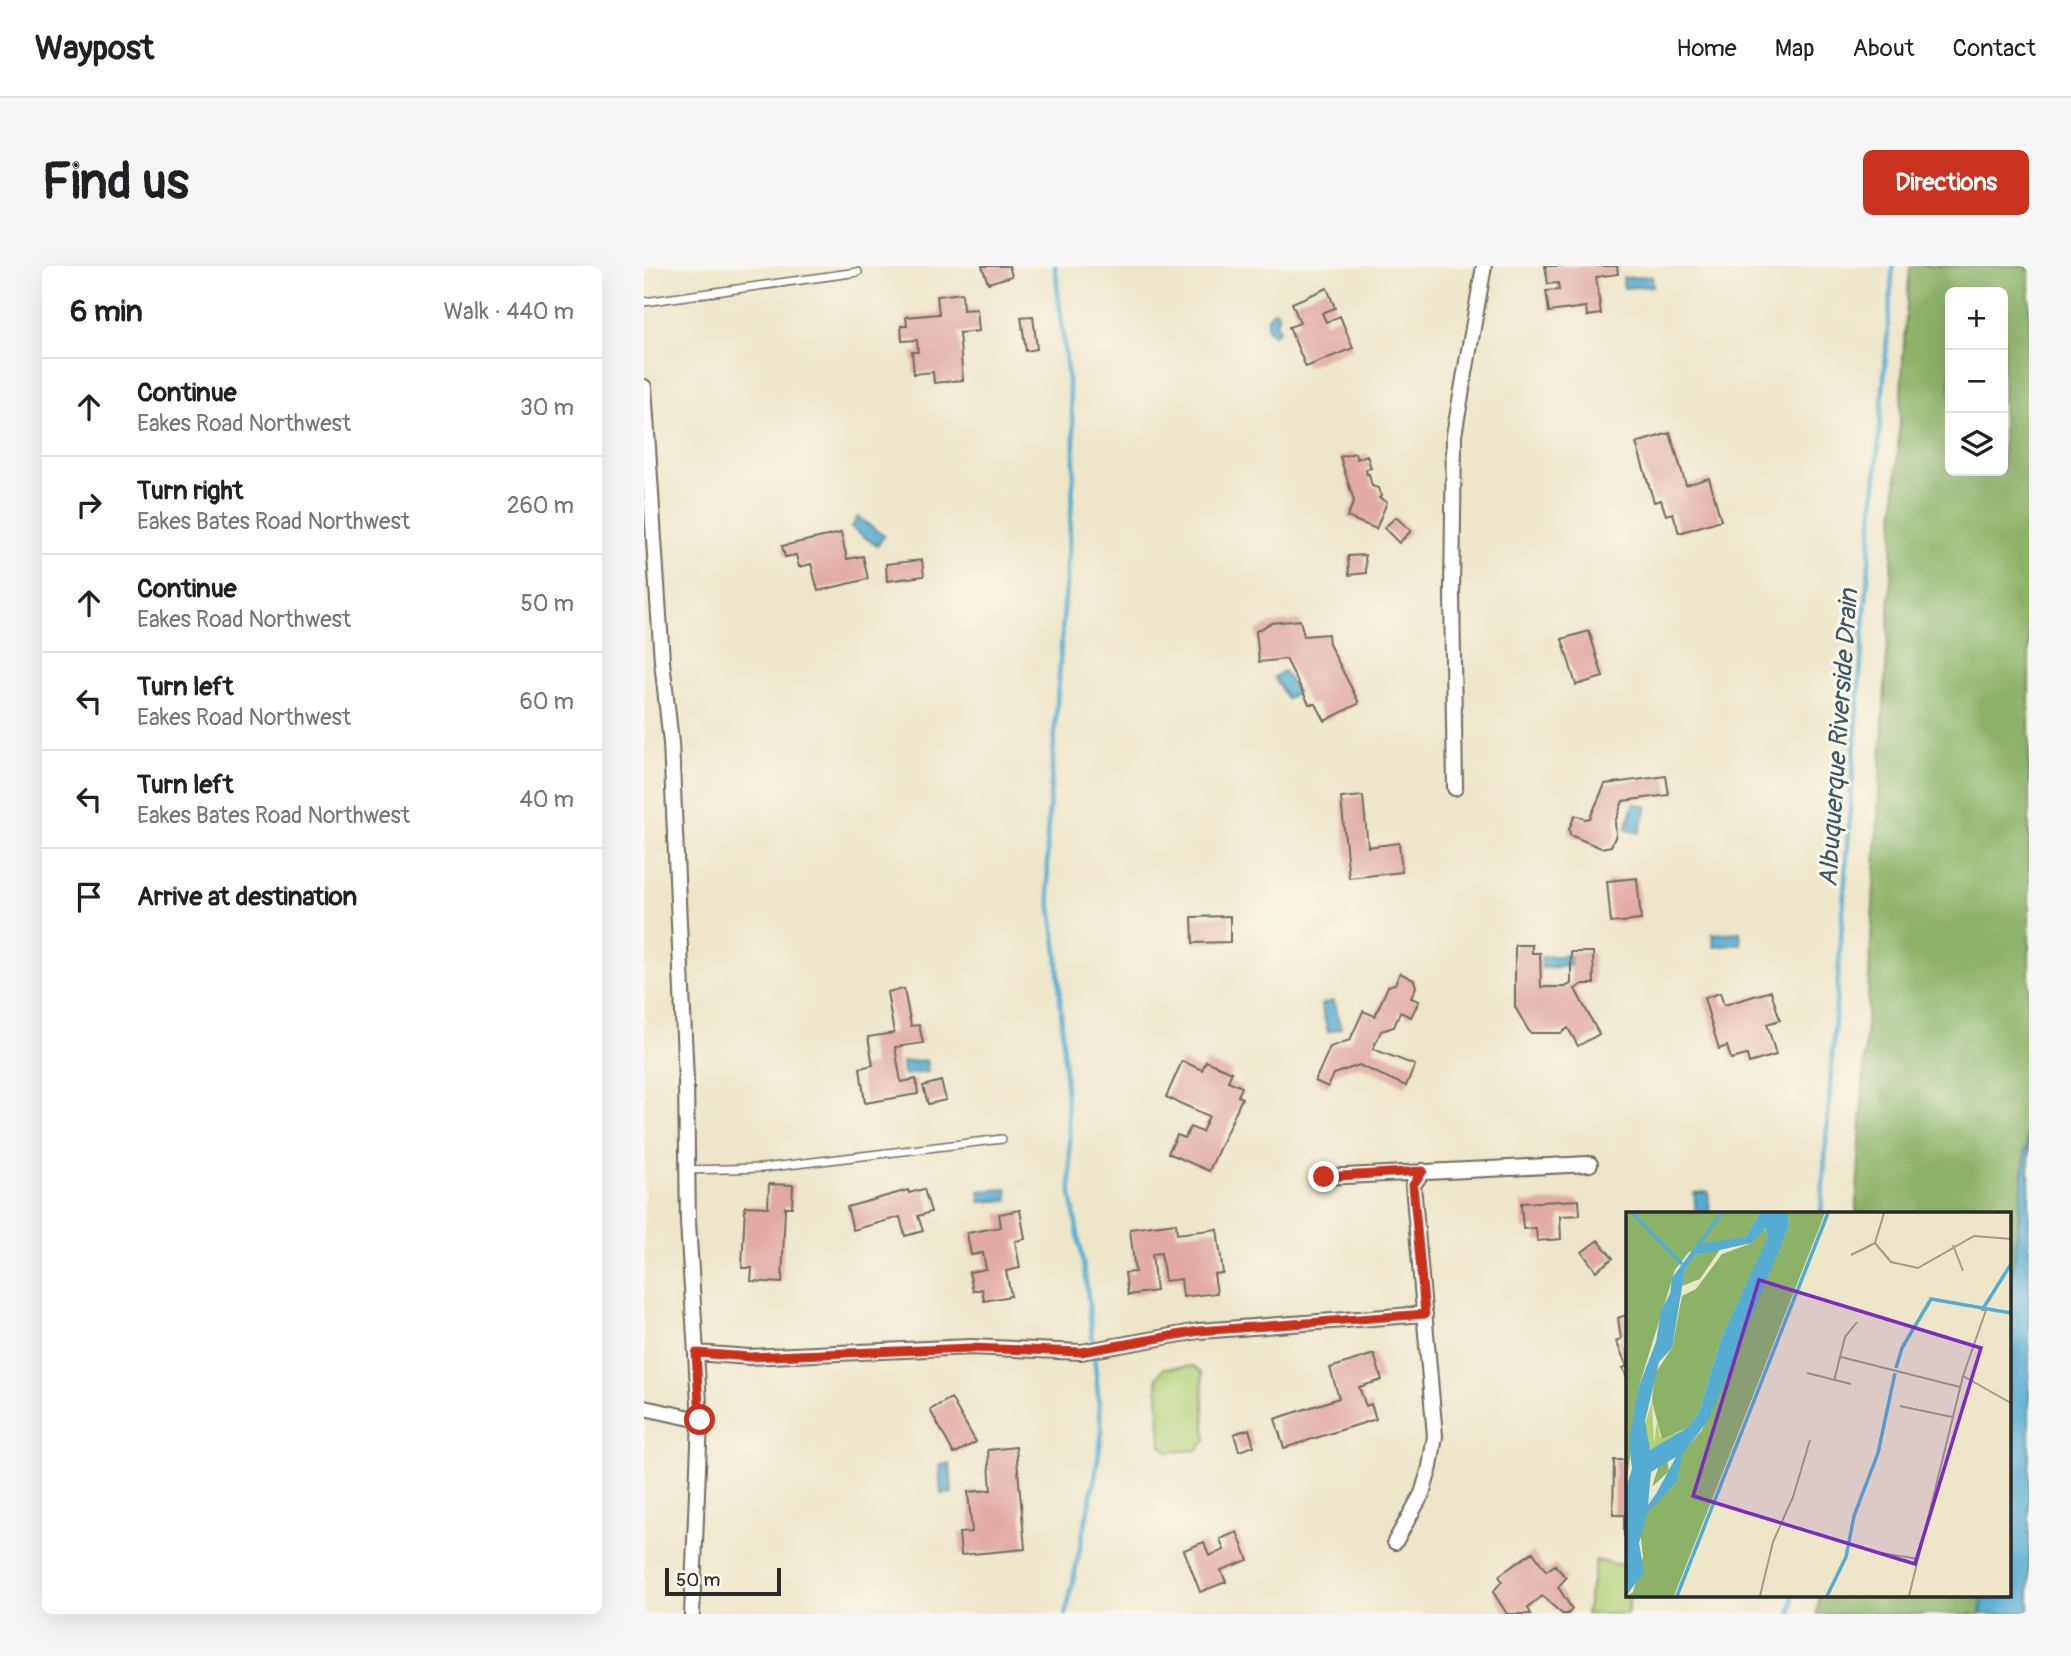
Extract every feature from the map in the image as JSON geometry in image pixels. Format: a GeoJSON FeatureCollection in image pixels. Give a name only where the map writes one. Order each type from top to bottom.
{"type":"FeatureCollection","features":[{"type":"Feature","properties":{"kind":"street"},"geometry":{"type":"LineString","coordinates":[[1455,788],[1452,594],[1454,435],[1483,266]]}},
{"type":"Feature","properties":{"kind":"street"},"geometry":{"type":"LineString","coordinates":[[644,387],[670,743],[700,1420],[692,1614]]}},
{"type":"Feature","properties":{"kind":"street"},"geometry":{"type":"LineString","coordinates":[[1324,1177],[1590,1164]]}},
{"type":"Feature","properties":{"kind":"street"},"geometry":{"type":"LineString","coordinates":[[1395,1542],[1422,1494],[1435,1436],[1413,1185],[1423,1171]]}},
{"type":"Feature","properties":{"kind":"street"},"geometry":{"type":"LineString","coordinates":[[696,1353],[750,1357],[971,1348],[1081,1352],[1199,1331],[1425,1314]]}},
{"type":"Feature","properties":{"kind":"street"},"geometry":{"type":"LineString","coordinates":[[644,1408],[700,1420]]}},
{"type":"Feature","properties":{"kind":"lane"},"geometry":{"type":"LineString","coordinates":[[644,302],[858,272]]}},
{"type":"Feature","properties":{"kind":"lane"},"geometry":{"type":"LineString","coordinates":[[687,1170],[763,1168],[1002,1139]]}},
{"type":"Feature","properties":{"kind":"green space"},"geometry":{"type":"Polygon","coordinates":[[[1910,266],[2029,266],[2029,1118],[2011,1293],[2011,1212],[1856,1212],[1910,266]]]}},
{"type":"Feature","properties":{"kind":"green space"},"geometry":{"type":"Polygon","coordinates":[[[1194,1366],[1202,1373],[1206,1441],[1197,1450],[1169,1452],[1161,1445],[1157,1377],[1164,1368],[1194,1366]]]}},
{"type":"Feature","properties":{"kind":"green space"},"geometry":{"type":"Polygon","coordinates":[[[1596,1560],[1626,1566],[1626,1596],[1631,1596],[1627,1614],[1586,1614],[1596,1560]]]}},
{"type":"Feature","properties":{"kind":"green space"},"geometry":{"type":"Polygon","coordinates":[[[1819,1596],[1983,1596],[1981,1614],[1817,1614],[1819,1596]]]}},
{"type":"Feature","properties":{"kind":"water"},"geometry":{"type":"Polygon","coordinates":[[[1652,276],[1653,286],[1624,288],[1623,278],[1652,276]]]}},
{"type":"Feature","properties":{"kind":"water"},"geometry":{"type":"Polygon","coordinates":[[[1275,310],[1279,315],[1276,323],[1279,329],[1273,335],[1269,332],[1267,323],[1270,314],[1275,310]]]}},
{"type":"Feature","properties":{"kind":"water"},"geometry":{"type":"Polygon","coordinates":[[[858,517],[884,536],[877,546],[851,527],[858,517]]]}},
{"type":"Feature","properties":{"kind":"water"},"geometry":{"type":"Polygon","coordinates":[[[1284,671],[1297,692],[1287,699],[1274,677],[1284,671]]]}},
{"type":"Feature","properties":{"kind":"water"},"geometry":{"type":"Polygon","coordinates":[[[1634,803],[1647,807],[1639,833],[1626,829],[1634,803]]]}},
{"type":"Feature","properties":{"kind":"water"},"geometry":{"type":"Polygon","coordinates":[[[1740,932],[1741,944],[1714,947],[1713,934],[1740,932]]]}},
{"type":"Feature","properties":{"kind":"water"},"geometry":{"type":"Polygon","coordinates":[[[1569,955],[1570,966],[1542,968],[1542,957],[1569,955]]]}},
{"type":"Feature","properties":{"kind":"water"},"geometry":{"type":"Polygon","coordinates":[[[1333,1001],[1341,1028],[1328,1032],[1321,1005],[1333,1001]]]}},
{"type":"Feature","properties":{"kind":"water"},"geometry":{"type":"Polygon","coordinates":[[[926,1060],[928,1072],[903,1075],[902,1062],[926,1060]]]}},
{"type":"Feature","properties":{"kind":"water"},"geometry":{"type":"Polygon","coordinates":[[[2029,1118],[2029,1614],[1981,1614],[1983,1596],[2011,1596],[2011,1293],[2029,1118]]]}},
{"type":"Feature","properties":{"kind":"water"},"geometry":{"type":"Polygon","coordinates":[[[1007,1189],[1008,1200],[980,1202],[979,1191],[1007,1189]]]}},
{"type":"Feature","properties":{"kind":"water"},"geometry":{"type":"Polygon","coordinates":[[[1708,1192],[1710,1212],[1696,1212],[1694,1193],[1708,1192]]]}},
{"type":"Feature","properties":{"kind":"water"},"geometry":{"type":"Polygon","coordinates":[[[950,1464],[952,1493],[941,1494],[939,1465],[950,1464]]]}},
{"type":"Feature","properties":{"kind":"building"},"geometry":{"type":"Polygon","coordinates":[[[982,266],[1009,266],[1012,276],[988,283],[982,266]]]}},
{"type":"Feature","properties":{"kind":"building"},"geometry":{"type":"Polygon","coordinates":[[[1545,266],[1617,266],[1618,274],[1596,277],[1601,314],[1587,316],[1586,307],[1549,312],[1546,291],[1559,290],[1558,283],[1548,284],[1545,266]]]}},
{"type":"Feature","properties":{"kind":"building"},"geometry":{"type":"Polygon","coordinates":[[[1327,288],[1335,308],[1322,313],[1326,322],[1340,316],[1353,348],[1306,367],[1289,327],[1300,323],[1292,303],[1327,288]]]}},
{"type":"Feature","properties":{"kind":"building"},"geometry":{"type":"Polygon","coordinates":[[[962,293],[963,310],[977,309],[979,331],[959,333],[963,380],[934,383],[933,372],[914,374],[912,352],[918,352],[917,340],[902,341],[901,326],[907,326],[906,317],[939,314],[937,296],[962,293]]]}},
{"type":"Feature","properties":{"kind":"building"},"geometry":{"type":"Polygon","coordinates":[[[1033,316],[1037,349],[1026,351],[1021,317],[1033,316]]]}},
{"type":"Feature","properties":{"kind":"building"},"geometry":{"type":"Polygon","coordinates":[[[1670,433],[1686,485],[1709,478],[1721,520],[1679,533],[1673,513],[1666,515],[1661,500],[1654,502],[1636,443],[1670,433]]]}},
{"type":"Feature","properties":{"kind":"building"},"geometry":{"type":"Polygon","coordinates":[[[1355,453],[1357,459],[1367,455],[1371,468],[1366,469],[1372,486],[1378,488],[1381,496],[1379,498],[1387,502],[1376,529],[1347,517],[1354,501],[1340,457],[1355,453]]]}},
{"type":"Feature","properties":{"kind":"building"},"geometry":{"type":"Polygon","coordinates":[[[1396,517],[1411,531],[1399,543],[1384,528],[1396,517]]]}},
{"type":"Feature","properties":{"kind":"building"},"geometry":{"type":"Polygon","coordinates":[[[841,533],[847,559],[863,556],[868,579],[818,591],[811,564],[799,567],[796,555],[785,557],[782,546],[841,533]]]}},
{"type":"Feature","properties":{"kind":"building"},"geometry":{"type":"Polygon","coordinates":[[[1365,555],[1366,573],[1349,575],[1348,556],[1365,555]]]}},
{"type":"Feature","properties":{"kind":"building"},"geometry":{"type":"Polygon","coordinates":[[[922,560],[924,576],[887,581],[886,564],[922,560]]]}},
{"type":"Feature","properties":{"kind":"building"},"geometry":{"type":"Polygon","coordinates":[[[1300,620],[1304,636],[1328,634],[1329,644],[1358,701],[1358,704],[1325,721],[1316,704],[1309,704],[1286,659],[1259,662],[1256,631],[1271,623],[1300,620]]]}},
{"type":"Feature","properties":{"kind":"building"},"geometry":{"type":"Polygon","coordinates":[[[1589,631],[1603,677],[1576,685],[1562,639],[1589,631]]]}},
{"type":"Feature","properties":{"kind":"building"},"geometry":{"type":"Polygon","coordinates":[[[1666,776],[1669,795],[1623,801],[1615,822],[1616,835],[1611,846],[1601,848],[1570,835],[1569,829],[1575,815],[1590,818],[1605,784],[1666,776]]]}},
{"type":"Feature","properties":{"kind":"building"},"geometry":{"type":"Polygon","coordinates":[[[1363,796],[1368,847],[1399,843],[1402,872],[1349,878],[1341,798],[1363,796]]]}},
{"type":"Feature","properties":{"kind":"building"},"geometry":{"type":"Polygon","coordinates":[[[1637,878],[1641,920],[1611,923],[1607,881],[1637,878]]]}},
{"type":"Feature","properties":{"kind":"building"},"geometry":{"type":"Polygon","coordinates":[[[1230,916],[1230,942],[1193,943],[1192,917],[1230,916]]]}},
{"type":"Feature","properties":{"kind":"building"},"geometry":{"type":"Polygon","coordinates":[[[1515,945],[1532,945],[1532,953],[1540,953],[1541,987],[1565,987],[1571,984],[1571,952],[1593,952],[1594,984],[1583,984],[1575,989],[1599,1034],[1578,1046],[1568,1028],[1561,1033],[1530,1033],[1515,1007],[1515,945]]]}},
{"type":"Feature","properties":{"kind":"building"},"geometry":{"type":"Polygon","coordinates":[[[1400,973],[1414,980],[1416,987],[1411,998],[1419,1001],[1411,1017],[1400,1012],[1394,1027],[1381,1031],[1373,1049],[1415,1065],[1406,1086],[1359,1065],[1334,1074],[1328,1087],[1315,1081],[1330,1047],[1350,1040],[1363,1011],[1375,1016],[1388,986],[1395,984],[1400,973]]]}},
{"type":"Feature","properties":{"kind":"building"},"geometry":{"type":"Polygon","coordinates":[[[904,989],[911,1026],[919,1025],[923,1043],[895,1047],[901,1082],[916,1079],[918,1094],[865,1103],[860,1068],[873,1065],[868,1037],[894,1033],[887,992],[904,989]]]}},
{"type":"Feature","properties":{"kind":"building"},"geometry":{"type":"Polygon","coordinates":[[[1771,991],[1780,1020],[1767,1024],[1776,1055],[1749,1063],[1747,1055],[1731,1059],[1727,1046],[1719,1049],[1704,998],[1720,993],[1724,1005],[1771,991]]]}},
{"type":"Feature","properties":{"kind":"building"},"geometry":{"type":"Polygon","coordinates":[[[1182,1061],[1202,1070],[1206,1061],[1232,1072],[1228,1081],[1242,1087],[1238,1096],[1242,1098],[1209,1171],[1168,1153],[1177,1135],[1185,1138],[1190,1127],[1202,1132],[1209,1116],[1166,1097],[1182,1061]]]}},
{"type":"Feature","properties":{"kind":"building"},"geometry":{"type":"Polygon","coordinates":[[[941,1081],[946,1100],[928,1104],[923,1086],[941,1081]]]}},
{"type":"Feature","properties":{"kind":"building"},"geometry":{"type":"Polygon","coordinates":[[[769,1184],[793,1185],[792,1207],[785,1207],[782,1283],[751,1281],[752,1268],[742,1268],[745,1206],[768,1207],[769,1184]]]}},
{"type":"Feature","properties":{"kind":"building"},"geometry":{"type":"Polygon","coordinates":[[[924,1189],[931,1212],[918,1216],[923,1231],[905,1236],[900,1217],[853,1230],[847,1207],[908,1190],[909,1193],[924,1189]]]}},
{"type":"Feature","properties":{"kind":"building"},"geometry":{"type":"Polygon","coordinates":[[[1579,1200],[1580,1215],[1560,1216],[1561,1239],[1537,1241],[1536,1228],[1523,1229],[1521,1203],[1579,1200]]]}},
{"type":"Feature","properties":{"kind":"building"},"geometry":{"type":"Polygon","coordinates":[[[1020,1210],[1025,1239],[1015,1241],[1020,1268],[1006,1271],[1011,1296],[984,1301],[982,1289],[973,1291],[969,1272],[986,1269],[983,1253],[971,1255],[967,1233],[1001,1227],[999,1214],[1020,1210]]]}},
{"type":"Feature","properties":{"kind":"building"},"geometry":{"type":"Polygon","coordinates":[[[1176,1223],[1177,1234],[1217,1229],[1223,1273],[1214,1274],[1217,1293],[1183,1297],[1181,1279],[1165,1281],[1161,1253],[1152,1254],[1156,1291],[1128,1295],[1125,1273],[1135,1272],[1130,1229],[1176,1223]]]}},
{"type":"Feature","properties":{"kind":"building"},"geometry":{"type":"Polygon","coordinates":[[[1598,1240],[1613,1258],[1596,1271],[1582,1252],[1598,1240]]]}},
{"type":"Feature","properties":{"kind":"building"},"geometry":{"type":"Polygon","coordinates":[[[1626,1315],[1626,1364],[1616,1341],[1621,1339],[1618,1318],[1626,1315]]]}},
{"type":"Feature","properties":{"kind":"building"},"geometry":{"type":"Polygon","coordinates":[[[1374,1354],[1382,1380],[1359,1387],[1366,1406],[1371,1404],[1376,1419],[1284,1448],[1275,1419],[1339,1398],[1330,1368],[1374,1354]]]}},
{"type":"Feature","properties":{"kind":"building"},"geometry":{"type":"Polygon","coordinates":[[[951,1398],[976,1442],[954,1454],[930,1410],[951,1398]]]}},
{"type":"Feature","properties":{"kind":"building"},"geometry":{"type":"Polygon","coordinates":[[[1249,1429],[1254,1446],[1239,1451],[1234,1434],[1249,1429]]]}},
{"type":"Feature","properties":{"kind":"building"},"geometry":{"type":"Polygon","coordinates":[[[1016,1447],[1025,1549],[961,1555],[959,1533],[972,1532],[968,1492],[991,1490],[988,1450],[1016,1447]]]}},
{"type":"Feature","properties":{"kind":"building"},"geometry":{"type":"Polygon","coordinates":[[[1614,1460],[1626,1460],[1626,1535],[1624,1515],[1613,1515],[1614,1460]]]}},
{"type":"Feature","properties":{"kind":"building"},"geometry":{"type":"Polygon","coordinates":[[[1237,1532],[1248,1560],[1221,1570],[1226,1582],[1200,1592],[1184,1550],[1204,1542],[1209,1556],[1224,1550],[1220,1539],[1237,1532]]]}},
{"type":"Feature","properties":{"kind":"building"},"geometry":{"type":"Polygon","coordinates":[[[1533,1552],[1546,1571],[1555,1565],[1566,1578],[1558,1587],[1572,1609],[1568,1614],[1562,1614],[1542,1596],[1528,1608],[1531,1614],[1507,1614],[1493,1592],[1502,1581],[1499,1576],[1533,1552]]]}},
{"type":"Feature","properties":{"kind":"waterway"},"geometry":{"type":"LineString","coordinates":[[1055,266],[1074,432],[1074,472],[1047,838],[1048,886],[1057,952],[1071,1194],[1087,1287],[1102,1433],[1066,1614]]}},
{"type":"Feature","properties":{"kind":"waterway","name":"Albuquerque Riverside Drain"},"geometry":{"type":"LineString","coordinates":[[1821,1212],[1893,266]]}},
{"type":"Feature","properties":{"kind":"waterway","name":"Albuquerque Riverside Drain"},"geometry":{"type":"LineString","coordinates":[[1791,1614],[1793,1596]]}},
{"type":"Feature","properties":{"kind":"route"},"geometry":{"type":"LineString","coordinates":[[700,1420],[696,1353],[750,1357],[971,1348],[1081,1352],[1199,1331],[1425,1314],[1413,1185],[1423,1171],[1324,1177]]}}]}
